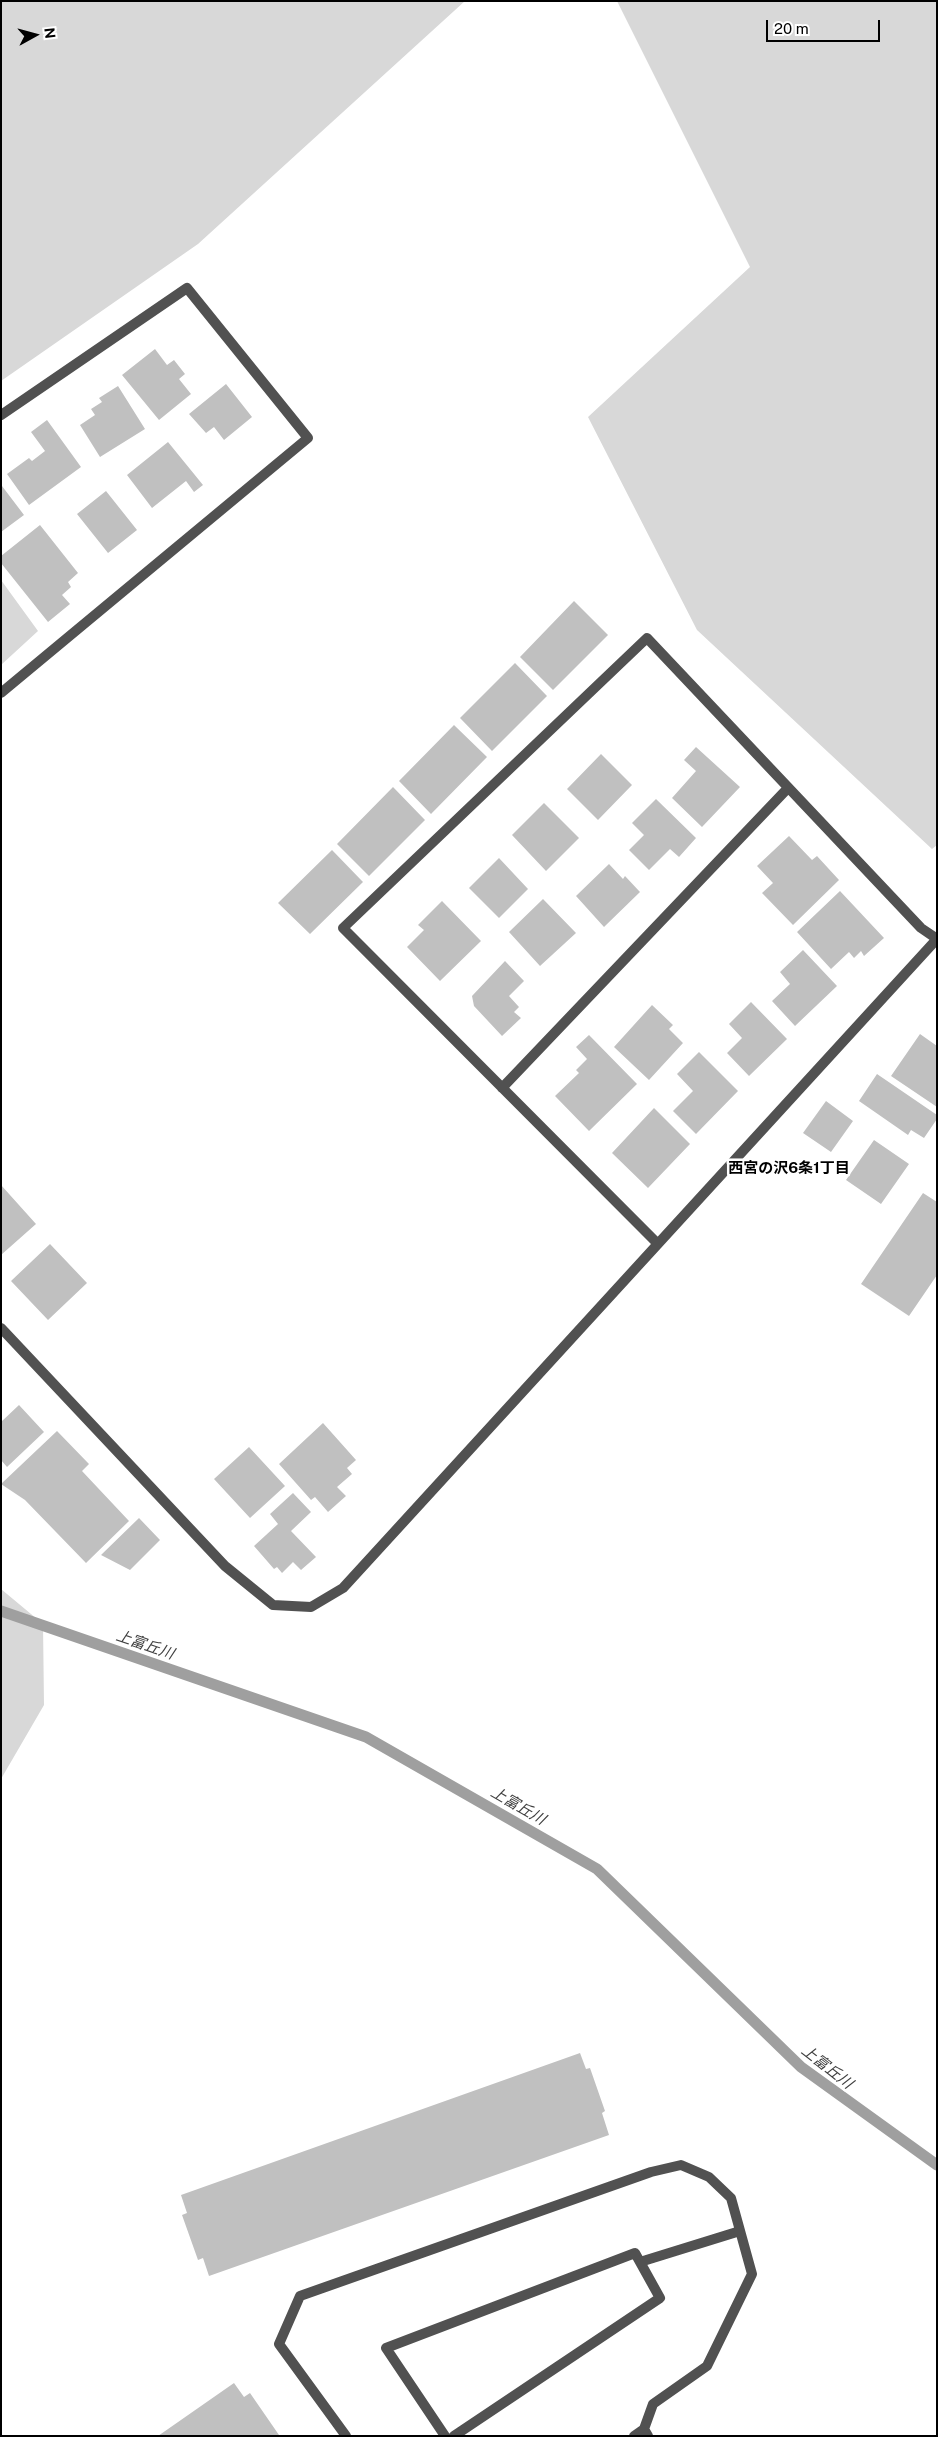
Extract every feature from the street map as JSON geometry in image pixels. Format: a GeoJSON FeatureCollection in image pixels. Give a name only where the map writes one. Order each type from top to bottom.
{"type":"FeatureCollection","features":[{"type":"Feature","properties":{"kind":"street"},"geometry":{"type":"LineString","coordinates":[[1,415],[187,288],[308,438],[1,693]]}},
{"type":"Feature","properties":{"kind":"street"},"geometry":{"type":"LineString","coordinates":[[1,1328],[225,1566],[272,1605],[311,1607],[343,1588],[658,1244],[937,939],[921,928],[647,638],[342,928],[658,1244]]}},
{"type":"Feature","properties":{"kind":"street"},"geometry":{"type":"LineString","coordinates":[[502,1088],[788,788]]}},
{"type":"Feature","properties":{"kind":"street"},"geometry":{"type":"LineString","coordinates":[[346,2436],[279,2344],[300,2296],[651,2172],[681,2166],[709,2177],[731,2198],[752,2274],[707,2366],[653,2404],[646,2432],[634,2436]]}},
{"type":"Feature","properties":{"kind":"street"},"geometry":{"type":"LineString","coordinates":[[640,2262],[740,2231]]}},
{"type":"Feature","properties":{"kind":"street"},"geometry":{"type":"LineString","coordinates":[[445,2436],[386,2348],[635,2253],[660,2298],[454,2436]]}},
{"type":"Feature","properties":{"kind":"shaded area"},"geometry":{"type":"Polygon","coordinates":[[[1,1],[465,1],[198,244],[1,381],[1,1]]]}},
{"type":"Feature","properties":{"kind":"shaded area"},"geometry":{"type":"Polygon","coordinates":[[[617,1],[937,1],[937,845],[932,849],[697,630],[588,417],[750,267],[617,1]]]}},
{"type":"Feature","properties":{"kind":"shaded area"},"geometry":{"type":"Polygon","coordinates":[[[1,580],[38,631],[1,665],[1,580]]]}},
{"type":"Feature","properties":{"kind":"shaded area"},"geometry":{"type":"Polygon","coordinates":[[[1,1589],[43,1624],[44,1705],[1,1779],[1,1589]]]}},
{"type":"Feature","properties":{"kind":"building"},"geometry":{"type":"Polygon","coordinates":[[[155,349],[167,365],[174,360],[185,374],[179,379],[191,394],[159,420],[122,375],[155,349]]]}},
{"type":"Feature","properties":{"kind":"building"},"geometry":{"type":"Polygon","coordinates":[[[226,384],[252,417],[224,440],[214,427],[206,433],[189,414],[226,384]]]}},
{"type":"Feature","properties":{"kind":"building"},"geometry":{"type":"Polygon","coordinates":[[[118,386],[145,429],[100,457],[80,425],[95,415],[91,409],[102,402],[99,398],[118,386]]]}},
{"type":"Feature","properties":{"kind":"building"},"geometry":{"type":"Polygon","coordinates":[[[47,420],[81,467],[29,505],[7,474],[29,458],[32,461],[45,451],[31,432],[47,420]]]}},
{"type":"Feature","properties":{"kind":"building"},"geometry":{"type":"Polygon","coordinates":[[[168,442],[203,485],[194,492],[186,481],[152,508],[127,475],[168,442]]]}},
{"type":"Feature","properties":{"kind":"building"},"geometry":{"type":"Polygon","coordinates":[[[1,487],[24,515],[1,532],[1,487]]]}},
{"type":"Feature","properties":{"kind":"building"},"geometry":{"type":"Polygon","coordinates":[[[106,491],[137,530],[108,553],[77,514],[106,491]]]}},
{"type":"Feature","properties":{"kind":"building"},"geometry":{"type":"Polygon","coordinates":[[[40,525],[78,573],[68,582],[71,587],[62,595],[70,604],[48,622],[1,563],[1,556],[40,525]]]}},
{"type":"Feature","properties":{"kind":"building"},"geometry":{"type":"Polygon","coordinates":[[[574,601],[608,635],[553,690],[520,657],[574,601]]]}},
{"type":"Feature","properties":{"kind":"building"},"geometry":{"type":"Polygon","coordinates":[[[515,663],[547,696],[492,751],[460,718],[515,663]]]}},
{"type":"Feature","properties":{"kind":"building"},"geometry":{"type":"Polygon","coordinates":[[[454,725],[487,757],[431,814],[399,781],[454,725]]]}},
{"type":"Feature","properties":{"kind":"building"},"geometry":{"type":"Polygon","coordinates":[[[696,747],[740,787],[702,827],[672,798],[696,771],[684,760],[696,747]]]}},
{"type":"Feature","properties":{"kind":"building"},"geometry":{"type":"Polygon","coordinates":[[[601,754],[632,785],[598,820],[567,789],[601,754]]]}},
{"type":"Feature","properties":{"kind":"building"},"geometry":{"type":"Polygon","coordinates":[[[393,787],[425,820],[369,876],[337,844],[393,787]]]}},
{"type":"Feature","properties":{"kind":"building"},"geometry":{"type":"Polygon","coordinates":[[[656,799],[696,838],[679,857],[670,849],[649,870],[629,850],[644,835],[632,823],[656,799]]]}},
{"type":"Feature","properties":{"kind":"building"},"geometry":{"type":"Polygon","coordinates":[[[544,803],[579,838],[546,871],[512,835],[544,803]]]}},
{"type":"Feature","properties":{"kind":"building"},"geometry":{"type":"Polygon","coordinates":[[[789,836],[812,860],[817,856],[839,880],[793,925],[762,893],[773,883],[757,866],[789,836]]]}},
{"type":"Feature","properties":{"kind":"building"},"geometry":{"type":"Polygon","coordinates":[[[332,850],[363,882],[310,934],[278,903],[332,850]]]}},
{"type":"Feature","properties":{"kind":"building"},"geometry":{"type":"Polygon","coordinates":[[[499,858],[528,889],[499,918],[469,888],[499,858]]]}},
{"type":"Feature","properties":{"kind":"building"},"geometry":{"type":"Polygon","coordinates":[[[609,864],[623,879],[625,876],[640,892],[604,927],[576,896],[609,864]]]}},
{"type":"Feature","properties":{"kind":"building"},"geometry":{"type":"Polygon","coordinates":[[[840,891],[884,938],[864,956],[861,951],[854,958],[849,952],[831,969],[797,932],[840,891]]]}},
{"type":"Feature","properties":{"kind":"building"},"geometry":{"type":"Polygon","coordinates":[[[543,899],[576,933],[540,966],[509,932],[543,899]]]}},
{"type":"Feature","properties":{"kind":"building"},"geometry":{"type":"Polygon","coordinates":[[[442,901],[481,941],[440,981],[407,947],[424,930],[418,925],[442,901]]]}},
{"type":"Feature","properties":{"kind":"building"},"geometry":{"type":"Polygon","coordinates":[[[803,950],[837,986],[795,1026],[772,1001],[790,984],[780,972],[803,950]]]}},
{"type":"Feature","properties":{"kind":"building"},"geometry":{"type":"Polygon","coordinates":[[[505,961],[524,981],[509,996],[519,1007],[514,1012],[521,1018],[502,1036],[474,1006],[472,996],[505,961]]]}},
{"type":"Feature","properties":{"kind":"building"},"geometry":{"type":"Polygon","coordinates":[[[751,1002],[787,1039],[749,1076],[727,1053],[742,1038],[729,1024],[751,1002]]]}},
{"type":"Feature","properties":{"kind":"building"},"geometry":{"type":"Polygon","coordinates":[[[652,1005],[673,1025],[669,1029],[683,1043],[649,1080],[614,1047],[652,1005]]]}},
{"type":"Feature","properties":{"kind":"building"},"geometry":{"type":"Polygon","coordinates":[[[920,1034],[937,1046],[937,1107],[891,1076],[920,1034]]]}},
{"type":"Feature","properties":{"kind":"building"},"geometry":{"type":"Polygon","coordinates":[[[589,1035],[637,1084],[589,1131],[555,1096],[579,1073],[576,1070],[587,1059],[576,1047],[589,1035]]]}},
{"type":"Feature","properties":{"kind":"building"},"geometry":{"type":"Polygon","coordinates":[[[699,1052],[738,1091],[696,1134],[673,1111],[693,1091],[677,1074],[699,1052]]]}},
{"type":"Feature","properties":{"kind":"building"},"geometry":{"type":"Polygon","coordinates":[[[877,1074],[937,1115],[937,1119],[924,1138],[911,1130],[908,1135],[859,1101],[877,1074]]]}},
{"type":"Feature","properties":{"kind":"building"},"geometry":{"type":"Polygon","coordinates":[[[826,1101],[853,1121],[831,1152],[803,1133],[826,1101]]]}},
{"type":"Feature","properties":{"kind":"building"},"geometry":{"type":"Polygon","coordinates":[[[654,1108],[690,1144],[648,1188],[612,1153],[654,1108]]]}},
{"type":"Feature","properties":{"kind":"building"},"geometry":{"type":"Polygon","coordinates":[[[874,1140],[909,1164],[881,1204],[846,1180],[874,1140]]]}},
{"type":"Feature","properties":{"kind":"building"},"geometry":{"type":"Polygon","coordinates":[[[1,1185],[36,1224],[1,1255],[1,1185]]]}},
{"type":"Feature","properties":{"kind":"building"},"geometry":{"type":"Polygon","coordinates":[[[923,1193],[937,1202],[937,1275],[909,1316],[861,1284],[923,1193]]]}},
{"type":"Feature","properties":{"kind":"building"},"geometry":{"type":"Polygon","coordinates":[[[50,1244],[87,1283],[48,1320],[11,1281],[50,1244]]]}},
{"type":"Feature","properties":{"kind":"building"},"geometry":{"type":"Polygon","coordinates":[[[19,1405],[44,1432],[7,1467],[1,1460],[1,1422],[19,1405]]]}},
{"type":"Feature","properties":{"kind":"building"},"geometry":{"type":"Polygon","coordinates":[[[323,1423],[356,1460],[347,1468],[352,1474],[337,1487],[346,1496],[328,1512],[315,1497],[311,1500],[279,1464],[323,1423]]]}},
{"type":"Feature","properties":{"kind":"building"},"geometry":{"type":"Polygon","coordinates":[[[57,1431],[89,1464],[82,1471],[129,1521],[86,1563],[25,1500],[1,1484],[57,1431]]]}},
{"type":"Feature","properties":{"kind":"building"},"geometry":{"type":"Polygon","coordinates":[[[249,1447],[285,1486],[250,1518],[214,1479],[249,1447]]]}},
{"type":"Feature","properties":{"kind":"building"},"geometry":{"type":"Polygon","coordinates":[[[293,1493],[311,1512],[291,1531],[316,1557],[301,1570],[293,1562],[282,1573],[277,1567],[274,1569],[254,1546],[278,1524],[270,1514],[293,1493]]]}},
{"type":"Feature","properties":{"kind":"building"},"geometry":{"type":"Polygon","coordinates":[[[139,1518],[160,1540],[130,1570],[101,1555],[139,1518]]]}},
{"type":"Feature","properties":{"kind":"building"},"geometry":{"type":"Polygon","coordinates":[[[580,2053],[586,2069],[590,2068],[605,2111],[602,2113],[609,2135],[209,2276],[203,2258],[198,2260],[182,2215],[187,2213],[181,2195],[580,2053]]]}},
{"type":"Feature","properties":{"kind":"building"},"geometry":{"type":"Polygon","coordinates":[[[234,2383],[244,2397],[250,2393],[279,2435],[158,2436],[234,2383]]]}},
{"type":"Feature","properties":{"kind":"waterway","name":"上富丘川"},"geometry":{"type":"LineString","coordinates":[[1,1611],[366,1737],[597,1869],[801,2067],[937,2165]]}},
{"type":"Feature","properties":{"kind":"district","name":"西宮の沢6条1丁目"},"geometry":{"type":"Point","coordinates":[789,1168]}}]}
